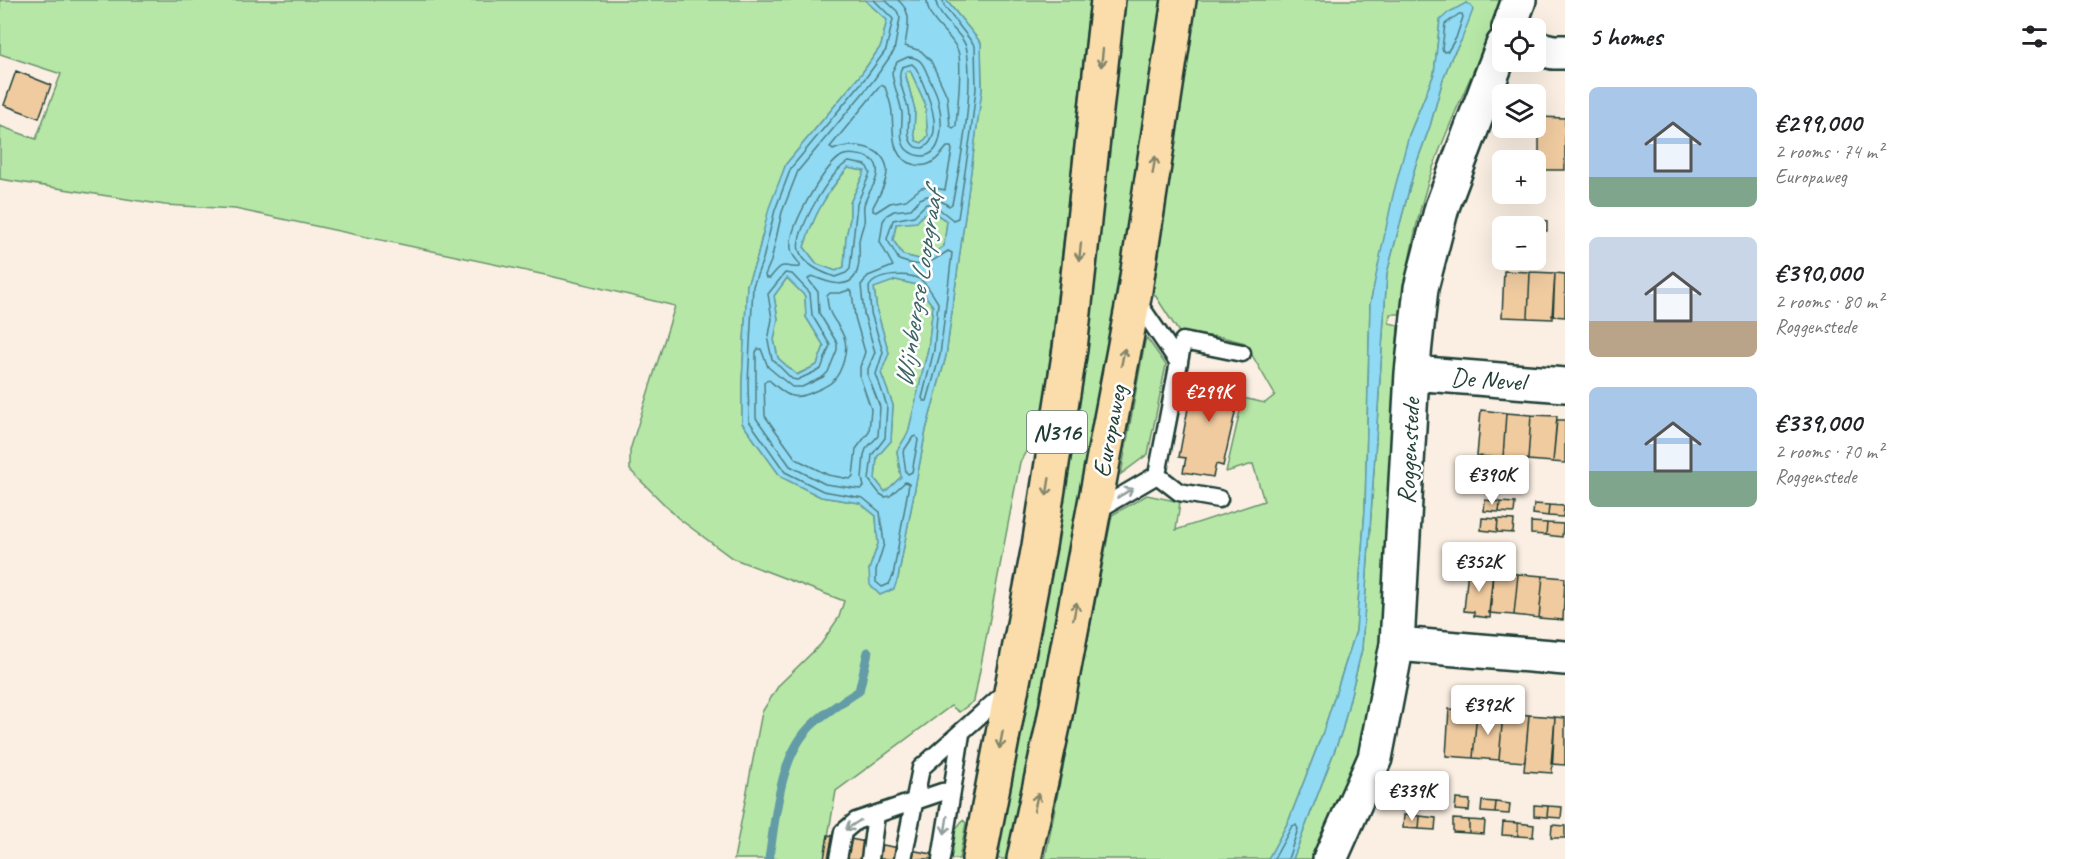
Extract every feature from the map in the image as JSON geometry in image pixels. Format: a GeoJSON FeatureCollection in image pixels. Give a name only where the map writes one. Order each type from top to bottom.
{"type":"FeatureCollection","features":[{"type":"Feature","properties":{"kind":"main road","name":"Europaweg"},"geometry":{"type":"LineString","coordinates":[[979,859],[1039,546],[1070,350],[1108,0]]}},
{"type":"Feature","properties":{"kind":"main road","name":"Europaweg"},"geometry":{"type":"LineString","coordinates":[[1024,859],[1053,726],[1134,297],[1179,0]]}},
{"type":"Feature","properties":{"kind":"street"},"geometry":{"type":"LineString","coordinates":[[1513,18],[1520,0]]}},
{"type":"Feature","properties":{"kind":"street"},"geometry":{"type":"LineString","coordinates":[[1546,50],[1565,52]]}},
{"type":"Feature","properties":{"kind":"street","name":"Roggenstede"},"geometry":{"type":"LineString","coordinates":[[1330,859],[1375,758],[1397,644],[1412,373],[1421,288],[1442,207],[1493,72]]}},
{"type":"Feature","properties":{"kind":"street","name":"De Nevel"},"geometry":{"type":"LineString","coordinates":[[1412,373],[1565,385]]}},
{"type":"Feature","properties":{"kind":"street"},"geometry":{"type":"LineString","coordinates":[[1397,644],[1565,658]]}},
{"type":"Feature","properties":{"kind":"lane"},"geometry":{"type":"LineString","coordinates":[[1134,297],[1179,363]]}},
{"type":"Feature","properties":{"kind":"lane"},"geometry":{"type":"LineString","coordinates":[[1093,512],[1157,475],[1183,341],[1242,353]]}},
{"type":"Feature","properties":{"kind":"lane"},"geometry":{"type":"LineString","coordinates":[[1157,475],[1179,492],[1219,499]]}},
{"type":"Feature","properties":{"kind":"lane"},"geometry":{"type":"LineString","coordinates":[[903,859],[921,768],[1011,688]]}},
{"type":"Feature","properties":{"kind":"lane"},"geometry":{"type":"LineString","coordinates":[[941,859],[961,734]]}},
{"type":"Feature","properties":{"kind":"lane"},"geometry":{"type":"LineString","coordinates":[[838,859],[843,832],[856,821],[942,792],[952,791]]}},
{"type":"Feature","properties":{"kind":"lane"},"geometry":{"type":"LineString","coordinates":[[870,859],[876,815]]}},
{"type":"Feature","properties":{"kind":"green space"},"geometry":{"type":"Polygon","coordinates":[[[0,0],[865,0],[887,20],[881,46],[862,73],[786,164],[747,285],[742,423],[781,477],[821,497],[860,503],[876,516],[878,544],[869,570],[898,578],[926,430],[946,356],[982,89],[981,43],[946,0],[1090,0],[1050,362],[1040,427],[1020,462],[974,701],[959,712],[951,706],[836,791],[824,859],[734,859],[762,712],[779,685],[821,644],[839,617],[844,601],[732,558],[678,518],[630,470],[630,450],[675,306],[550,276],[235,209],[165,205],[0,179],[0,126],[36,139],[61,74],[0,54],[0,0]]]}},
{"type":"Feature","properties":{"kind":"green space"},"geometry":{"type":"Polygon","coordinates":[[[1125,0],[1161,0],[1105,370],[1009,859],[995,859],[1076,430],[1125,0]]]}},
{"type":"Feature","properties":{"kind":"green space"},"geometry":{"type":"Polygon","coordinates":[[[1196,0],[1504,0],[1496,18],[1492,18],[1492,28],[1437,156],[1416,229],[1400,314],[1390,314],[1389,323],[1398,325],[1382,655],[1359,757],[1313,859],[1293,859],[1342,731],[1362,649],[1387,273],[1415,167],[1430,126],[1443,79],[1461,41],[1466,3],[1440,21],[1434,74],[1409,135],[1370,304],[1365,509],[1356,631],[1323,732],[1289,820],[1268,859],[1045,859],[1112,515],[1147,495],[1180,502],[1176,530],[1264,501],[1253,464],[1226,472],[1243,398],[1265,403],[1275,395],[1245,343],[1222,337],[1180,334],[1153,292],[1196,0]]]}},
{"type":"Feature","properties":{"kind":"green space"},"geometry":{"type":"Polygon","coordinates":[[[910,70],[925,103],[928,136],[922,143],[916,141],[914,133],[915,110],[905,72],[910,70]]]}},
{"type":"Feature","properties":{"kind":"green space"},"geometry":{"type":"Polygon","coordinates":[[[848,168],[865,171],[850,203],[844,267],[836,271],[817,264],[804,247],[822,205],[848,168]]]}},
{"type":"Feature","properties":{"kind":"green space"},"geometry":{"type":"Polygon","coordinates":[[[928,209],[947,221],[944,246],[923,260],[903,255],[893,240],[896,224],[928,209]]]}},
{"type":"Feature","properties":{"kind":"green space"},"geometry":{"type":"Polygon","coordinates":[[[787,278],[805,296],[806,317],[824,346],[817,365],[796,375],[778,358],[774,340],[778,319],[774,296],[787,278]]]}},
{"type":"Feature","properties":{"kind":"green space"},"geometry":{"type":"Polygon","coordinates":[[[896,280],[917,285],[933,306],[928,349],[908,434],[897,451],[901,477],[885,492],[875,479],[877,457],[891,441],[893,405],[881,373],[889,353],[877,311],[874,287],[896,280]]]}},
{"type":"Feature","properties":{"kind":"green space"},"geometry":{"type":"Polygon","coordinates":[[[1147,338],[1166,365],[1148,454],[1121,474],[1145,341],[1147,338]]]}},
{"type":"Feature","properties":{"kind":"green space"},"geometry":{"type":"Polygon","coordinates":[[[963,820],[966,823],[959,859],[947,859],[953,832],[963,820]]]}},
{"type":"Feature","properties":{"kind":"water"},"geometry":{"type":"Polygon","coordinates":[[[865,0],[946,0],[981,43],[982,90],[946,356],[926,430],[898,578],[894,589],[880,595],[870,585],[869,570],[878,544],[876,516],[860,503],[821,497],[781,477],[742,423],[742,383],[747,285],[757,258],[769,208],[786,164],[862,73],[881,46],[887,20],[865,0]],[[910,70],[905,73],[915,110],[914,133],[916,141],[922,143],[928,136],[925,103],[910,70]],[[848,168],[834,186],[812,225],[804,247],[817,264],[836,271],[844,267],[850,203],[865,171],[848,168]],[[928,209],[917,222],[896,224],[893,240],[903,255],[923,260],[944,246],[947,221],[928,209]],[[787,278],[774,296],[778,319],[774,340],[778,358],[797,375],[817,365],[824,346],[806,317],[805,296],[787,278]],[[896,280],[874,288],[877,311],[889,353],[881,373],[893,405],[891,441],[877,457],[875,479],[885,492],[901,477],[897,451],[908,433],[928,349],[933,306],[917,285],[896,280]]]}},
{"type":"Feature","properties":{"kind":"water"},"geometry":{"type":"Polygon","coordinates":[[[1466,3],[1471,5],[1473,10],[1443,79],[1430,126],[1415,167],[1387,273],[1362,649],[1342,731],[1293,859],[1268,859],[1289,820],[1323,732],[1356,631],[1365,509],[1370,304],[1393,195],[1409,135],[1434,74],[1440,20],[1466,3]]]}},
{"type":"Feature","properties":{"kind":"building"},"geometry":{"type":"Polygon","coordinates":[[[16,71],[51,85],[39,118],[4,105],[16,71]]]}},
{"type":"Feature","properties":{"kind":"building"},"geometry":{"type":"Polygon","coordinates":[[[1546,117],[1565,118],[1565,170],[1546,170],[1546,150],[1539,150],[1539,138],[1546,138],[1546,117]]]}},
{"type":"Feature","properties":{"kind":"building"},"geometry":{"type":"Polygon","coordinates":[[[1504,271],[1530,272],[1528,318],[1502,317],[1504,271]]]}},
{"type":"Feature","properties":{"kind":"building"},"geometry":{"type":"Polygon","coordinates":[[[1530,272],[1555,273],[1553,319],[1528,318],[1530,272]]]}},
{"type":"Feature","properties":{"kind":"building"},"geometry":{"type":"Polygon","coordinates":[[[1555,273],[1565,274],[1565,317],[1552,316],[1555,273]]]}},
{"type":"Feature","properties":{"kind":"building"},"geometry":{"type":"Polygon","coordinates":[[[1192,373],[1242,382],[1223,466],[1216,464],[1213,477],[1183,472],[1186,458],[1179,457],[1192,373]]]}},
{"type":"Feature","properties":{"kind":"building"},"geometry":{"type":"Polygon","coordinates":[[[1481,410],[1506,413],[1503,458],[1477,456],[1481,410]]]}},
{"type":"Feature","properties":{"kind":"building"},"geometry":{"type":"Polygon","coordinates":[[[1506,413],[1531,415],[1528,460],[1503,458],[1506,413]]]}},
{"type":"Feature","properties":{"kind":"building"},"geometry":{"type":"Polygon","coordinates":[[[1531,415],[1557,416],[1553,462],[1528,460],[1531,415]]]}},
{"type":"Feature","properties":{"kind":"building"},"geometry":{"type":"Polygon","coordinates":[[[1557,420],[1565,420],[1565,463],[1553,462],[1557,420]]]}},
{"type":"Feature","properties":{"kind":"building"},"geometry":{"type":"Polygon","coordinates":[[[1485,500],[1500,502],[1499,512],[1484,511],[1485,500]]]}},
{"type":"Feature","properties":{"kind":"building"},"geometry":{"type":"Polygon","coordinates":[[[1500,502],[1515,503],[1514,513],[1499,512],[1500,502]]]}},
{"type":"Feature","properties":{"kind":"building"},"geometry":{"type":"Polygon","coordinates":[[[1534,504],[1549,505],[1548,516],[1533,514],[1534,504]]]}},
{"type":"Feature","properties":{"kind":"building"},"geometry":{"type":"Polygon","coordinates":[[[1549,505],[1564,506],[1563,517],[1548,516],[1549,505]]]}},
{"type":"Feature","properties":{"kind":"building"},"geometry":{"type":"Polygon","coordinates":[[[1482,518],[1498,519],[1497,532],[1481,530],[1482,518]]]}},
{"type":"Feature","properties":{"kind":"building"},"geometry":{"type":"Polygon","coordinates":[[[1498,519],[1514,520],[1513,533],[1497,532],[1498,519]]]}},
{"type":"Feature","properties":{"kind":"building"},"geometry":{"type":"Polygon","coordinates":[[[1531,522],[1547,523],[1546,535],[1531,534],[1531,522]]]}},
{"type":"Feature","properties":{"kind":"building"},"geometry":{"type":"Polygon","coordinates":[[[1547,523],[1563,524],[1562,537],[1546,535],[1547,523]]]}},
{"type":"Feature","properties":{"kind":"building"},"geometry":{"type":"Polygon","coordinates":[[[1468,569],[1493,572],[1490,618],[1474,616],[1474,612],[1464,611],[1468,569]]]}},
{"type":"Feature","properties":{"kind":"building"},"geometry":{"type":"Polygon","coordinates":[[[1493,572],[1518,574],[1514,615],[1489,613],[1493,572]]]}},
{"type":"Feature","properties":{"kind":"building"},"geometry":{"type":"Polygon","coordinates":[[[1518,574],[1543,576],[1539,618],[1514,615],[1518,574]]]}},
{"type":"Feature","properties":{"kind":"building"},"geometry":{"type":"Polygon","coordinates":[[[1543,576],[1565,578],[1563,620],[1539,618],[1543,576]]]}},
{"type":"Feature","properties":{"kind":"building"},"geometry":{"type":"Polygon","coordinates":[[[1449,709],[1477,711],[1473,758],[1446,756],[1449,709]]]}},
{"type":"Feature","properties":{"kind":"building"},"geometry":{"type":"Polygon","coordinates":[[[1477,711],[1503,713],[1499,760],[1473,758],[1477,711]]]}},
{"type":"Feature","properties":{"kind":"building"},"geometry":{"type":"Polygon","coordinates":[[[1503,713],[1529,715],[1525,762],[1499,760],[1503,713]]]}},
{"type":"Feature","properties":{"kind":"building"},"geometry":{"type":"Polygon","coordinates":[[[1529,715],[1555,717],[1552,773],[1524,771],[1529,715]]]}},
{"type":"Feature","properties":{"kind":"building"},"geometry":{"type":"Polygon","coordinates":[[[1555,717],[1565,718],[1565,765],[1551,764],[1555,717]]]}},
{"type":"Feature","properties":{"kind":"building"},"geometry":{"type":"Polygon","coordinates":[[[1456,799],[1470,800],[1469,811],[1455,810],[1456,799]]]}},
{"type":"Feature","properties":{"kind":"building"},"geometry":{"type":"Polygon","coordinates":[[[1482,801],[1496,802],[1495,813],[1481,812],[1482,801]]]}},
{"type":"Feature","properties":{"kind":"building"},"geometry":{"type":"Polygon","coordinates":[[[1496,802],[1510,804],[1509,814],[1495,813],[1496,802]]]}},
{"type":"Feature","properties":{"kind":"building"},"geometry":{"type":"Polygon","coordinates":[[[1534,805],[1548,806],[1547,817],[1534,816],[1534,805]]]}},
{"type":"Feature","properties":{"kind":"building"},"geometry":{"type":"Polygon","coordinates":[[[1548,806],[1562,807],[1561,818],[1547,817],[1548,806]]]}},
{"type":"Feature","properties":{"kind":"building"},"geometry":{"type":"Polygon","coordinates":[[[1404,815],[1420,816],[1419,829],[1403,828],[1404,815]]]}},
{"type":"Feature","properties":{"kind":"building"},"geometry":{"type":"Polygon","coordinates":[[[1420,816],[1436,818],[1435,830],[1419,829],[1420,816]]]}},
{"type":"Feature","properties":{"kind":"building"},"geometry":{"type":"Polygon","coordinates":[[[1453,819],[1469,820],[1469,833],[1453,832],[1453,819]]]}},
{"type":"Feature","properties":{"kind":"building"},"geometry":{"type":"Polygon","coordinates":[[[1469,820],[1485,821],[1484,834],[1469,833],[1469,820]]]}},
{"type":"Feature","properties":{"kind":"building"},"geometry":{"type":"Polygon","coordinates":[[[1503,822],[1518,823],[1518,836],[1502,835],[1503,822]]]}},
{"type":"Feature","properties":{"kind":"building"},"geometry":{"type":"Polygon","coordinates":[[[1518,823],[1534,825],[1533,837],[1518,836],[1518,823]]]}},
{"type":"Feature","properties":{"kind":"building"},"geometry":{"type":"Polygon","coordinates":[[[1552,825],[1565,826],[1565,838],[1551,838],[1552,825]]]}},
{"type":"Feature","properties":{"kind":"building"},"geometry":{"type":"Polygon","coordinates":[[[828,835],[932,854],[932,859],[824,859],[828,835]]]}},
{"type":"Feature","properties":{"kind":"waterway","name":"Wijnbergse Loopgraaf"},"geometry":{"type":"LineString","coordinates":[[769,859],[781,786],[793,751],[802,736],[814,723],[859,691],[868,652]]}}]}
